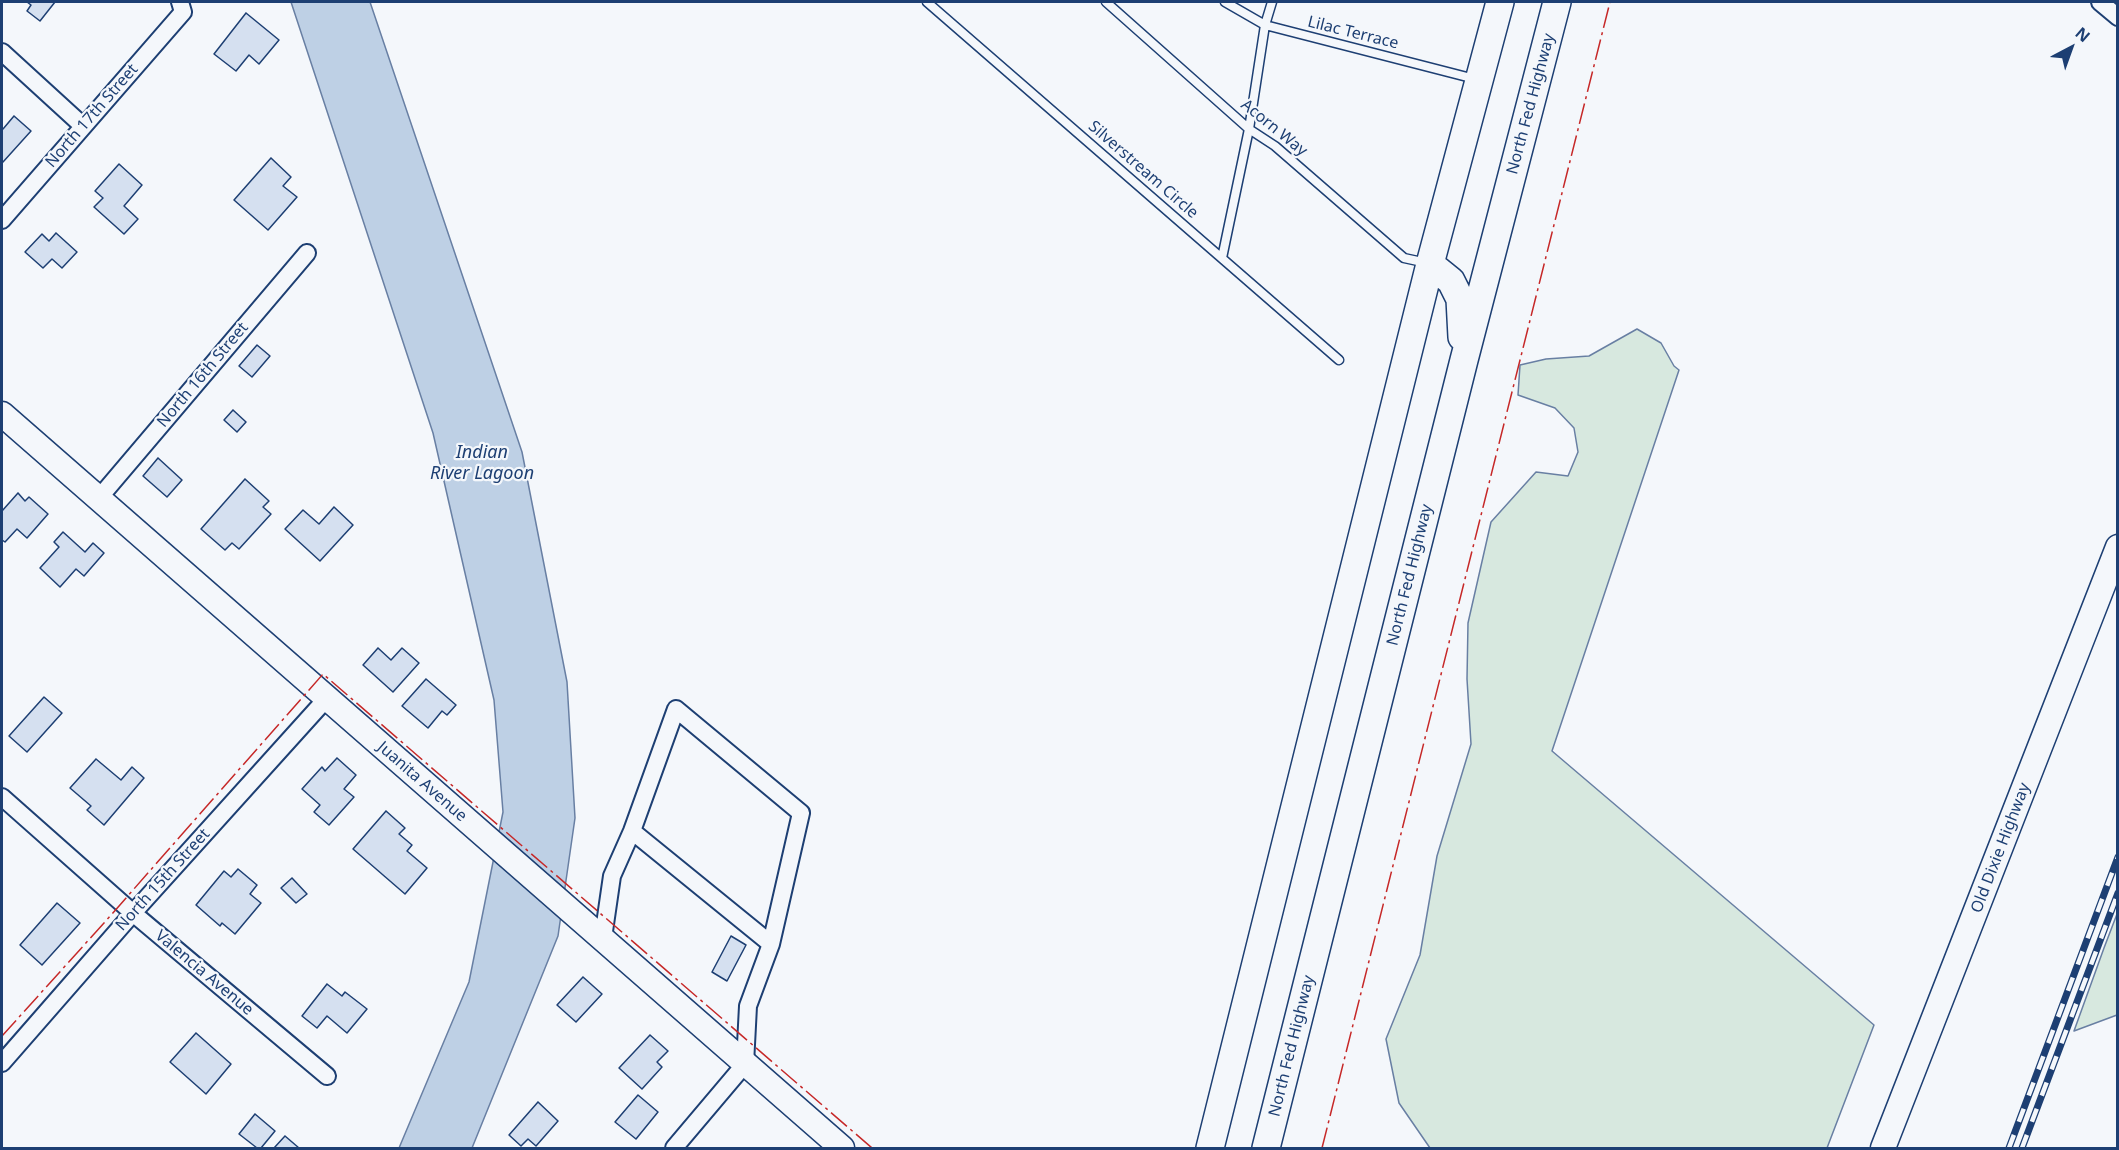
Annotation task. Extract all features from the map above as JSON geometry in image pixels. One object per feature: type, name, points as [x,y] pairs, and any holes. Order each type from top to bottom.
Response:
[{"type":"main road","points":[[1210,1149],[1430,264],[1500,2]]},
{"type":"main road","name":"North Fed Highway","points":[[1266,1149],[1464,360],[1557,2]]},
{"type":"main road","points":[[1430,264],[1451,281],[1460,299],[1464,360]]},
{"type":"street","points":[[2100,2],[2118,17]]},
{"type":"street","name":"North 17th Street","points":[[2,220],[182,7]]},
{"type":"street","points":[[2,52],[83,126]]},
{"type":"street","name":"North 16th Street","points":[[99,498],[307,253]]},
{"type":"street","name":"Juanita Avenue","points":[[2,414],[842,1149]]},
{"type":"street","name":"Old Dixie Highway","points":[[1883,1149],[2118,547]]},
{"type":"street","name":"North 15th Street","points":[[2,1063],[133,913],[327,698]]},
{"type":"street","points":[[603,938],[612,876],[632,831],[676,709],[801,813],[771,944],[748,1006],[745,1064],[674,1149]]},
{"type":"street","name":"Valencia Avenue","points":[[2,797],[133,913],[327,1076]]},
{"type":"street","points":[[632,831],[771,944]]},
{"type":"lane","name":"Silverstream Circle","points":[[927,2],[1339,360]]},
{"type":"lane","name":"Acorn Way","points":[[1106,2],[1249,129],[1275,146],[1404,258],[1430,264]]},
{"type":"lane","name":"Lilac Terrace","points":[[1225,2],[1265,26],[1479,80]]},
{"type":"lane","points":[[1222,258],[1249,129],[1265,26],[1272,2]]},
{"type":"shaded area","points":[[1637,329],[1661,343],[1674,366],[1679,370],[1552,751],[1874,1025],[1827,1148],[1430,1148],[1399,1103],[1386,1039],[1420,955],[1437,856],[1471,744],[1467,679],[1468,623],[1491,522],[1536,472],[1568,476],[1578,452],[1574,428],[1555,408],[1518,395],[1520,365],[1546,359],[1589,356]]},
{"type":"shaded area","points":[[2117,914],[2117,1015],[2074,1031],[2104,948]]},
{"type":"water","name":"Indian River Lagoon","points":[[291,2],[370,2],[522,452],[567,682],[575,818],[558,936],[472,1148],[399,1148],[469,982],[503,812],[494,700],[433,433]]},
{"type":"building","points":[[27,2],[55,2],[40,21],[27,11],[31,5]]},
{"type":"building","points":[[246,13],[279,40],[259,64],[249,55],[236,71],[214,54]]},
{"type":"building","points":[[14,116],[31,131],[3,162],[2,128]]},
{"type":"building","points":[[271,158],[291,177],[283,186],[297,197],[268,230],[234,200]]},
{"type":"building","points":[[119,164],[142,185],[124,206],[138,219],[124,234],[94,207],[103,198],[95,191]]},
{"type":"building","points":[[56,233],[77,252],[62,268],[52,259],[43,268],[25,252],[42,234],[49,241]]},
{"type":"building","points":[[257,345],[270,356],[252,377],[239,366]]},
{"type":"building","points":[[233,410],[246,422],[237,432],[224,420]]},
{"type":"building","points":[[158,458],[182,480],[167,497],[143,476]]},
{"type":"building","points":[[245,479],[269,501],[263,507],[271,514],[239,549],[232,543],[225,550],[201,529]]},
{"type":"building","points":[[18,493],[25,501],[29,497],[48,514],[27,538],[17,529],[5,542],[2,540],[2,511]]},
{"type":"building","points":[[334,507],[353,525],[320,561],[285,529],[303,510],[319,524]]},
{"type":"building","points":[[63,532],[85,552],[93,543],[104,553],[84,576],[76,569],[60,587],[40,568],[59,547],[54,542]]},
{"type":"building","points":[[378,648],[391,660],[402,648],[419,663],[393,692],[363,665]]},
{"type":"building","points":[[426,679],[456,705],[447,715],[442,711],[428,728],[402,706]]},
{"type":"building","points":[[44,697],[62,713],[27,752],[9,736]]},
{"type":"building","points":[[337,758],[356,775],[344,789],[354,797],[329,825],[314,812],[320,805],[302,789],[322,767],[325,771]]},
{"type":"building","points":[[96,759],[121,780],[132,767],[144,778],[104,825],[87,810],[91,806],[70,788]]},
{"type":"building","points":[[386,811],[405,828],[399,834],[412,845],[407,851],[427,868],[405,894],[353,849]]},
{"type":"building","points":[[238,869],[257,885],[250,894],[261,903],[235,934],[222,923],[220,926],[196,905],[224,871],[231,877]]},
{"type":"building","points":[[292,878],[307,894],[296,903],[281,888]]},
{"type":"building","points":[[57,903],[80,923],[42,965],[20,945]]},
{"type":"building","points":[[731,936],[746,945],[727,981],[712,972]]},
{"type":"building","points":[[583,977],[602,994],[576,1022],[557,1005]]},
{"type":"building","points":[[327,984],[342,996],[345,992],[367,1009],[347,1033],[327,1016],[317,1028],[302,1016]]},
{"type":"building","points":[[196,1033],[231,1064],[206,1094],[170,1062]]},
{"type":"building","points":[[650,1035],[668,1051],[657,1062],[662,1067],[642,1089],[619,1068]]},
{"type":"building","points":[[638,1095],[658,1112],[636,1139],[615,1122]]},
{"type":"building","points":[[538,1102],[558,1121],[536,1146],[528,1139],[521,1146],[509,1135]]},
{"type":"building","points":[[255,1114],[275,1131],[261,1148],[257,1148],[239,1134]]},
{"type":"building","points":[[285,1136],[299,1148],[274,1148]]},
{"type":"railway","points":[[2009,1148],[2118,857]]},
{"type":"railway","points":[[2022,1148],[2118,893]]},
{"type":"power","points":[[1322,1148],[1610,2]]},
{"type":"power","points":[[2,1036],[323,674],[872,1148]]}]
